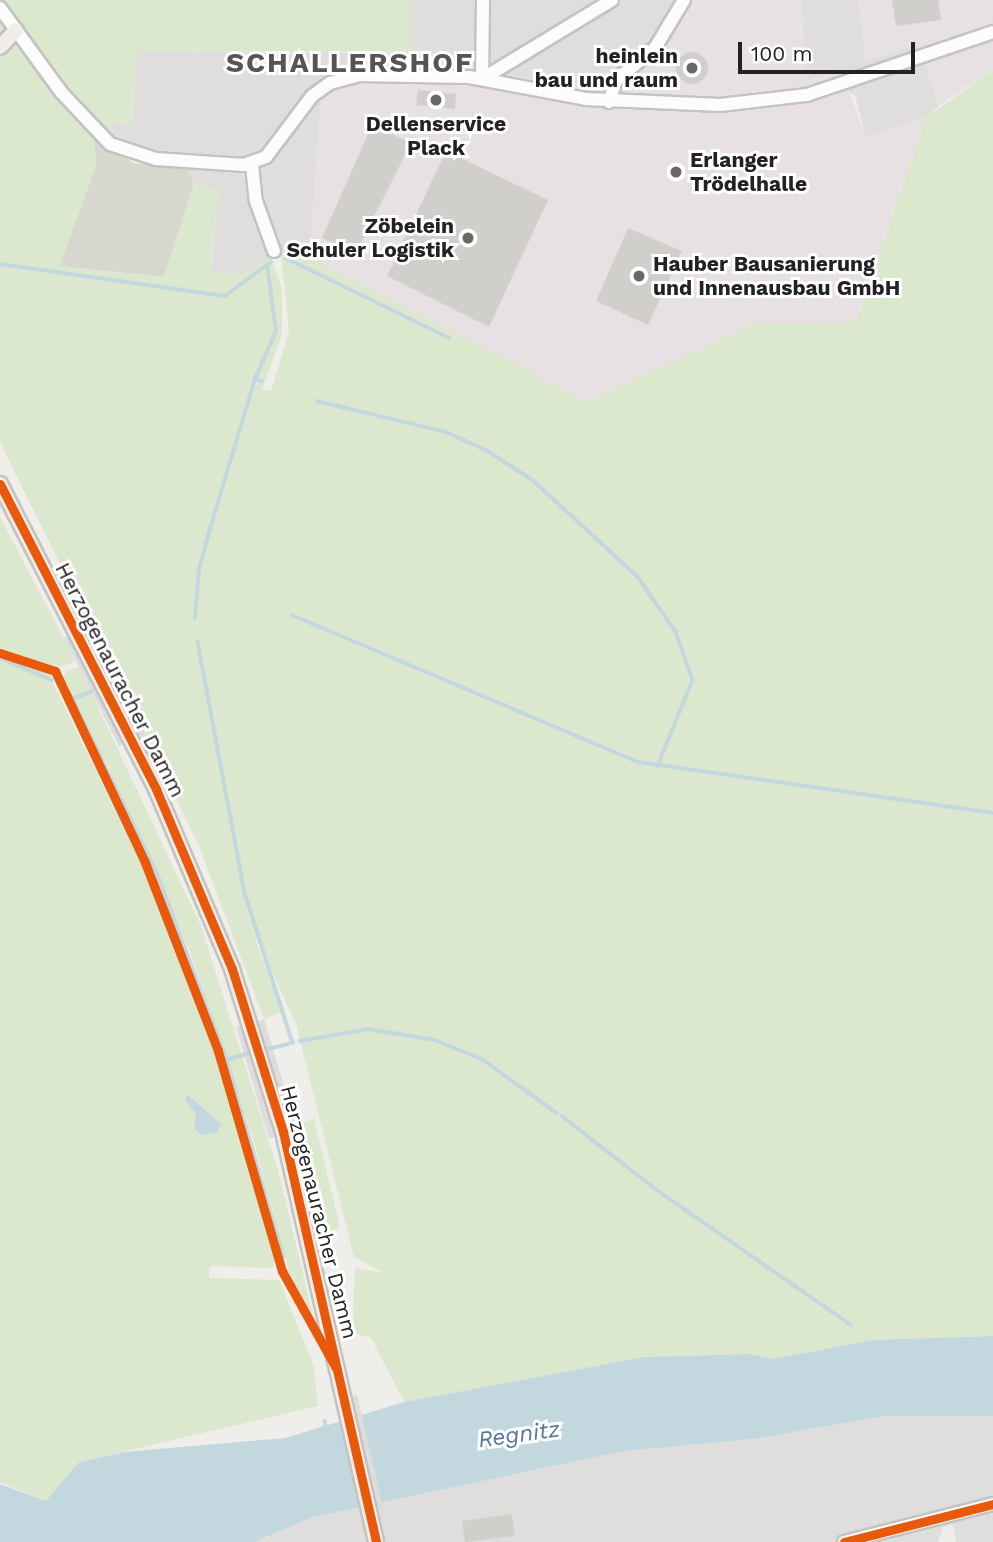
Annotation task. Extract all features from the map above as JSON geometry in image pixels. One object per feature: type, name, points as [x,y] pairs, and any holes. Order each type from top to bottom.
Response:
[{"type":"main road","points":[[0,47],[16,30]]},
{"type":"main road","name":"Herzogenauracher Damm","points":[[0,484],[133,741],[213,917],[250,1023],[283,1132],[376,1542]]},
{"type":"street","points":[[482,79],[483,0]]},
{"type":"street","points":[[482,79],[612,0]]},
{"type":"street","points":[[609,102],[616,80],[655,48],[684,0]]},
{"type":"street","points":[[0,8],[75,110],[118,148],[156,159],[252,165],[266,157],[307,100],[343,79],[380,74],[482,79],[609,102],[692,106],[790,99],[993,32]]},
{"type":"street","points":[[252,165],[257,201],[274,251]]},
{"type":"street","points":[[844,1542],[993,1504]]},
{"type":"shaded area","points":[[409,0],[690,0],[669,38],[620,89],[468,70],[343,69],[322,82],[310,258],[281,254],[241,274],[211,274],[218,190],[194,184],[186,168],[157,167],[113,154],[112,123],[132,125],[137,51],[409,54]]},
{"type":"shaded area","points":[[690,0],[801,0],[807,80],[841,68],[866,137],[926,118],[856,322],[757,323],[587,401],[310,258],[322,82],[343,69],[468,70],[619,89],[669,38]]},
{"type":"shaded area","points":[[801,0],[859,0],[866,61],[918,44],[939,106],[926,118],[866,138],[855,95],[807,80]]},
{"type":"shaded area","points":[[859,0],[993,0],[993,69],[939,106],[917,44],[866,61]]},
{"type":"shaded area","points":[[94,138],[134,163],[186,168],[194,184],[164,277],[59,266],[96,165]]},
{"type":"shaded area","points":[[885,1416],[993,1416],[993,1542],[956,1542],[953,1524],[943,1527],[938,1542],[254,1542],[313,1517],[624,1451],[754,1439]]},
{"type":"shaded area","points":[[459,1511],[462,1542],[402,1542],[401,1530],[413,1517]]},
{"type":"green space","points":[[0,0],[409,0],[409,54],[137,51],[132,125],[112,123],[113,154],[94,139],[96,165],[60,266],[164,277],[194,184],[218,190],[211,273],[241,274],[271,257],[282,289],[282,334],[262,390],[271,390],[289,332],[281,254],[310,258],[587,401],[757,323],[856,322],[926,118],[993,69],[993,1336],[872,1340],[773,1359],[750,1354],[643,1357],[404,1402],[371,1338],[352,1332],[355,1268],[384,1273],[354,1257],[296,1024],[251,927],[282,1012],[264,1019],[199,846],[0,442]]},
{"type":"green space","points":[[0,517],[76,661],[47,671],[150,882],[219,1066],[255,1186],[275,1261],[272,1268],[210,1266],[209,1278],[279,1280],[314,1366],[318,1406],[79,1462],[46,1501],[0,1482]]},
{"type":"green space","points":[[79,667],[201,926],[278,1170],[317,1332],[292,1283],[254,1142],[190,951],[105,759],[100,762],[63,683],[65,672]]},
{"type":"green space","points":[[314,1119],[340,1227],[325,1240],[296,1125]]},
{"type":"water","points":[[187,1094],[221,1124],[217,1133],[201,1135],[194,1128],[196,1113],[185,1101]]},
{"type":"water","name":"Regnitz","points":[[993,1336],[993,1416],[885,1416],[754,1439],[624,1451],[313,1517],[254,1542],[0,1542],[0,1484],[46,1501],[79,1462],[124,1452],[285,1438],[404,1402],[643,1357],[750,1354],[773,1359],[872,1340]]},
{"type":"pier","points":[[90,623],[147,735],[119,746],[64,638]]},
{"type":"pier","points":[[264,1019],[297,1130],[269,1139],[236,1027]]},
{"type":"pier","points":[[357,1395],[383,1507],[361,1512],[336,1400]]},
{"type":"building","points":[[892,0],[938,0],[941,20],[896,26]]},
{"type":"building","name":"heinlein bau und raum","points":[[692,52],[703,57],[708,68],[703,79],[692,84],[681,79],[676,68],[681,57]]},
{"type":"building","name":"Dellenservice Plack","points":[[418,90],[456,94],[455,109],[416,105]]},
{"type":"building","points":[[372,125],[411,143],[356,253],[322,238]]},
{"type":"building","name":"Zöbelein Schuler Logistik","points":[[446,151],[548,200],[489,327],[387,276]]},
{"type":"building","name":"Hauber Bausanierung und Innenausbau GmbH","points":[[628,228],[682,251],[648,325],[596,301]]},
{"type":"building","points":[[512,1514],[515,1536],[465,1542],[462,1521]]},
{"type":"waterway","points":[[286,258],[449,338]]},
{"type":"waterway","points":[[0,264],[225,296],[271,262]]},
{"type":"waterway","points":[[195,618],[199,569],[210,529],[255,379],[276,331],[267,265]]},
{"type":"waterway","points":[[255,379],[262,381]]},
{"type":"waterway","points":[[317,401],[446,432],[488,451],[534,481],[638,577],[676,632],[693,680],[658,766]]},
{"type":"waterway","points":[[292,615],[639,762],[993,813]]},
{"type":"waterway","points":[[198,642],[245,893],[293,1043]]},
{"type":"waterway","points":[[0,658],[52,680]]},
{"type":"waterway","points":[[62,681],[73,699]]},
{"type":"waterway","points":[[92,692],[73,699],[158,875],[227,1060]]},
{"type":"waterway","points":[[300,1041],[368,1029],[435,1040],[482,1059],[557,1113]]},
{"type":"waterway","points":[[260,1051],[293,1043]]},
{"type":"waterway","points":[[252,1053],[227,1060],[284,1257]]},
{"type":"waterway","points":[[562,1116],[654,1188],[851,1325]]},
{"type":"waterway","points":[[325,1421],[326,1426]]},
{"type":"cycle path","points":[[0,484],[156,789],[232,969],[283,1132],[376,1542]]},
{"type":"cycle path","points":[[0,653],[55,671],[144,860],[218,1051],[282,1271],[336,1368]]},
{"type":"cycle path","points":[[844,1542],[993,1504]]},
{"type":"place","name":"heinlein bau und raum","points":[[692,68]]},
{"type":"place","name":"Dellenservice Plack","points":[[436,100]]},
{"type":"place","name":"Erlanger Trödelhalle","points":[[676,172]]},
{"type":"place","name":"Zöbelein Schuler Logistik","points":[[468,238]]},
{"type":"place","name":"Hauber Bausanierung und Innenausbau GmbH","points":[[639,276]]},
{"type":"district","name":"SCHALLERSHOF","points":[[350,63]]}]
